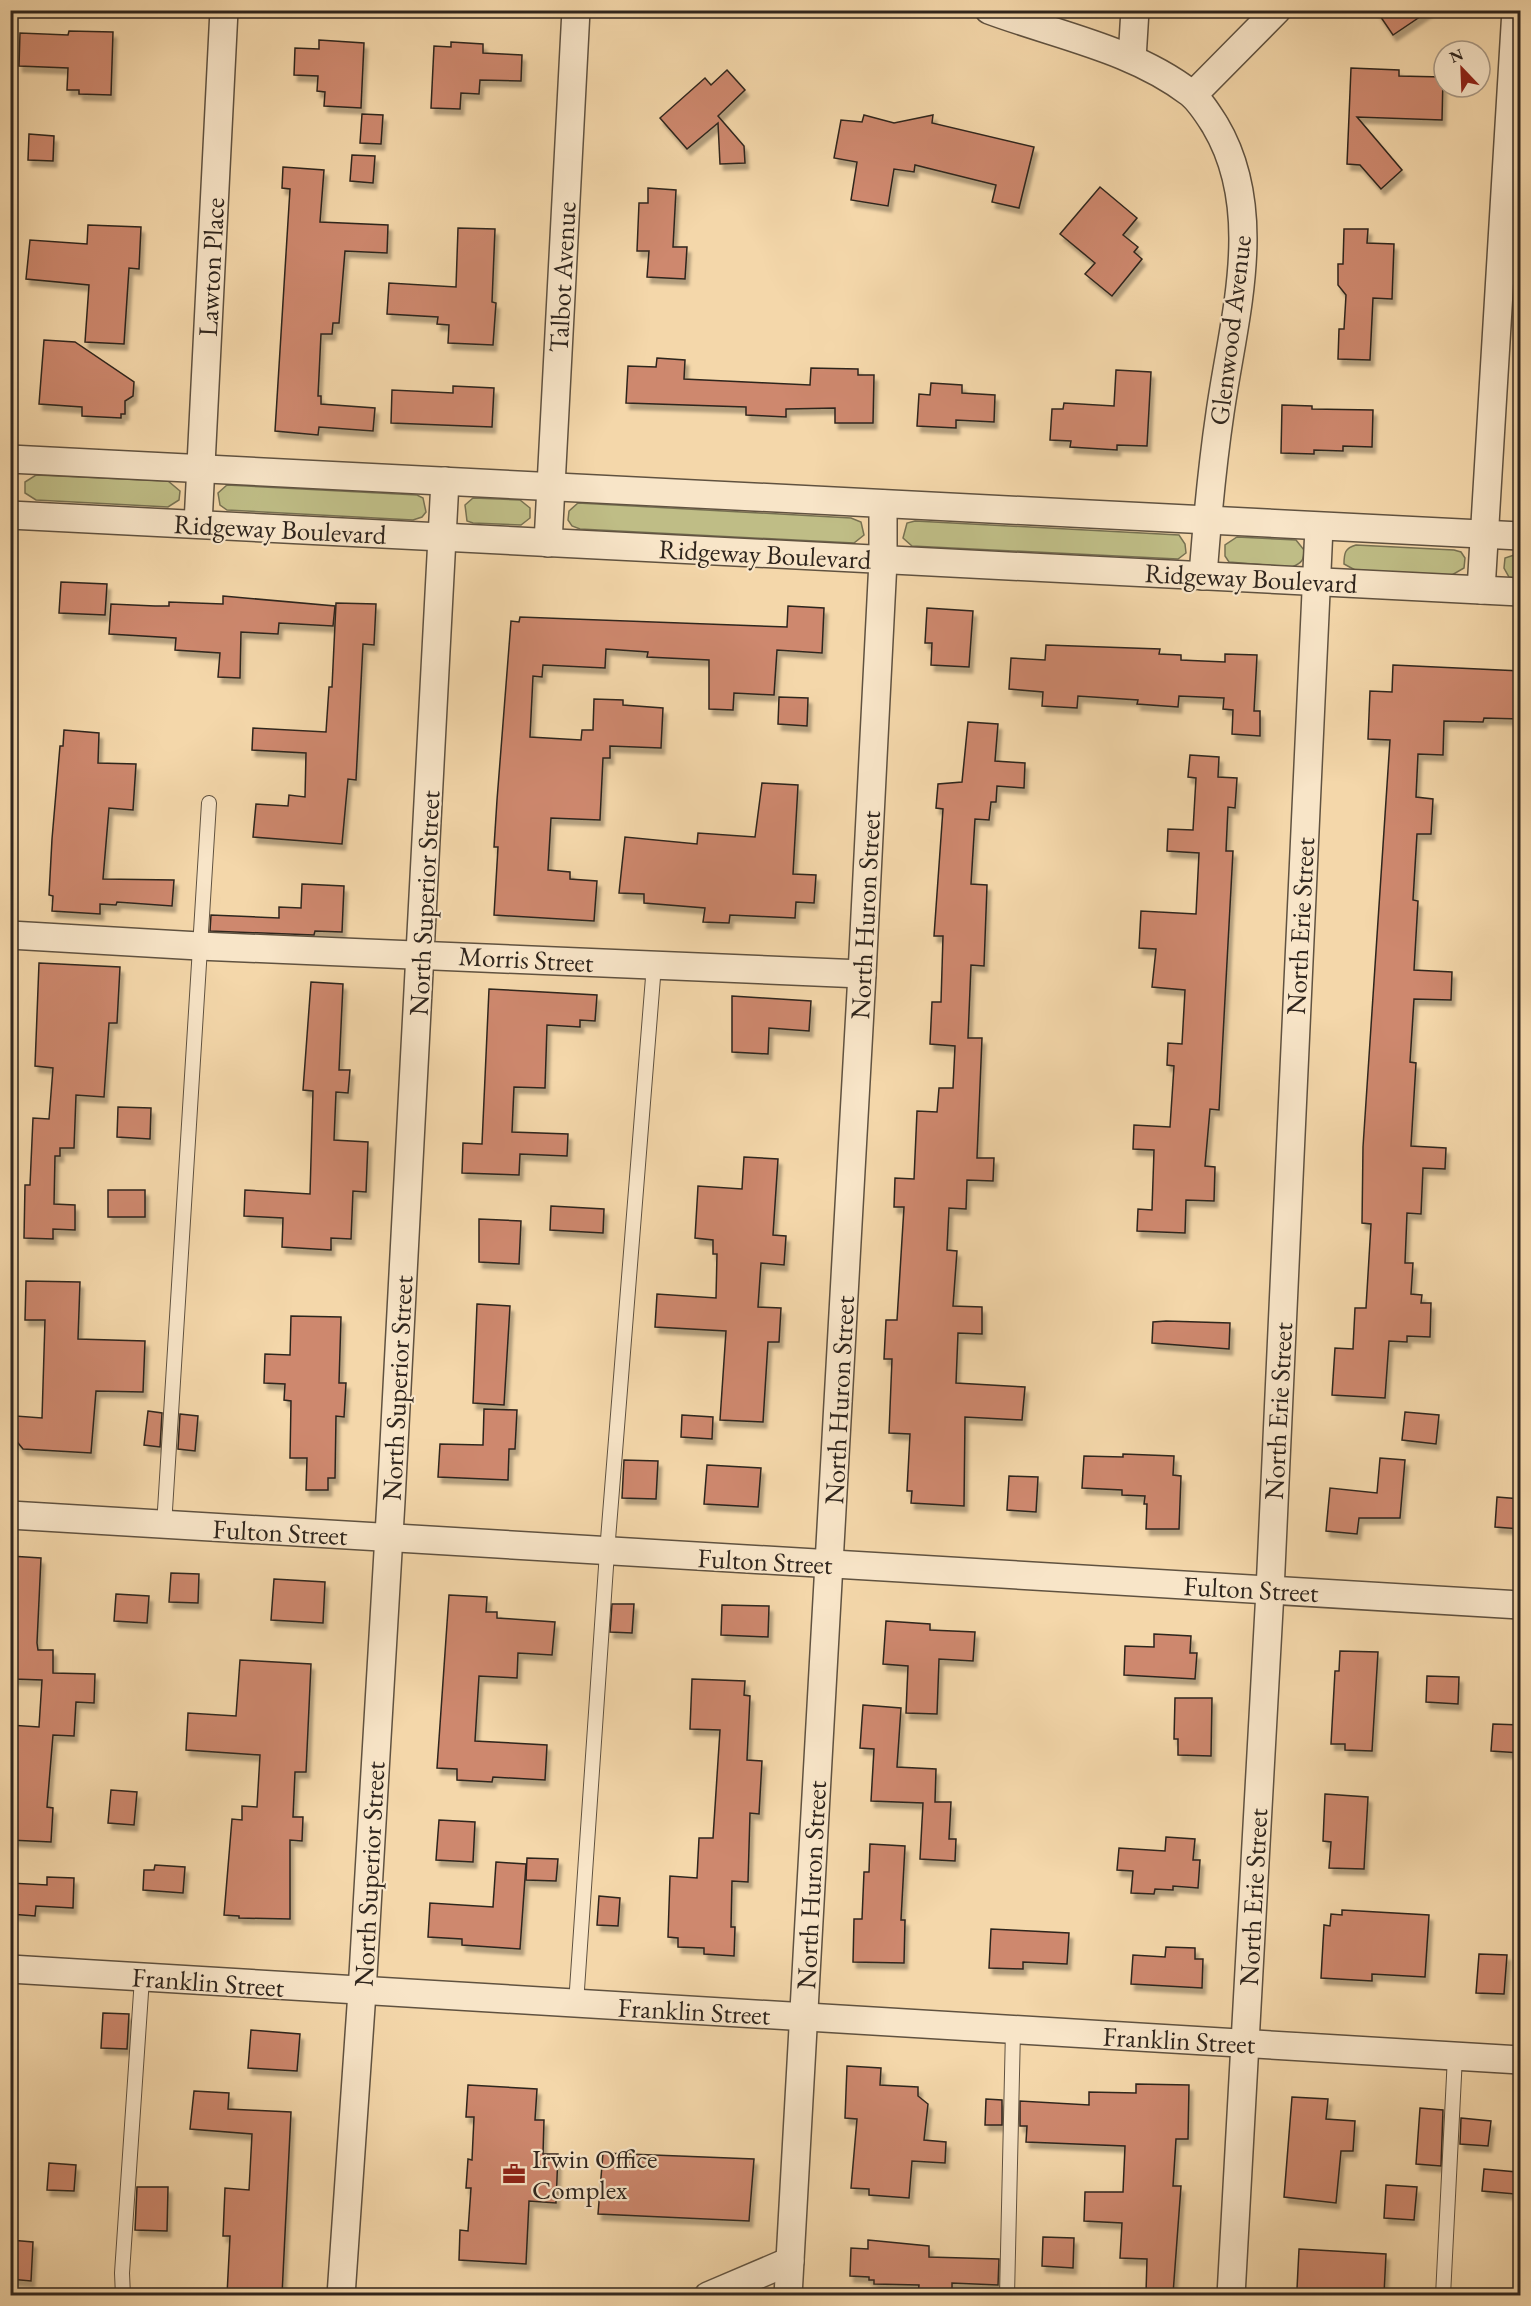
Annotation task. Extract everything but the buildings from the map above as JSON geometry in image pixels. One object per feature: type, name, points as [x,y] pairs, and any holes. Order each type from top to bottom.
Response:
[{"type":"street","name":"Lawton Place","points":[[198,524],[224,10]]},
{"type":"street","name":"Talbot Avenue","points":[[548,543],[576,10]]},
{"type":"street","name":"Glenwood Avenue","points":[[989,10],[1132,59],[1172,80],[1193,95],[1224,140],[1234,166],[1244,240],[1241,279],[1207,521],[1203,576]]},
{"type":"street","points":[[1132,59],[1135,10]]},
{"type":"street","points":[[1193,95],[1277,10]]},
{"type":"street","points":[[1481,590],[1516,10]]},
{"type":"street","name":"Ridgeway Boulevard","points":[[10,459],[1521,536]]},
{"type":"street","name":"North Superior Street","points":[[341,2295],[363,1992],[389,1539],[422,954],[445,481]]},
{"type":"street","name":"North Huron Street","points":[[788,2295],[862,975],[883,561],[883,504]]},
{"type":"street","name":"Ridgeway Boulevard","points":[[10,515],[1521,592]]},
{"type":"street","name":"North Erie Street","points":[[1230,2295],[1270,1591],[1319,527]]},
{"type":"street","name":"Morris Street","points":[[10,935],[199,946],[862,975]]},
{"type":"street","name":"Fulton Street","points":[[10,1515],[164,1526],[1521,1605]]},
{"type":"street","name":"Franklin Street","points":[[10,1969],[1521,2060]]},
{"type":"street","points":[[708,2295],[790,2261]]},
{"type":"lane","points":[[164,1526],[209,803]]},
{"type":"lane","points":[[576,2004],[607,1552],[654,965]]},
{"type":"lane","points":[[123,2295],[122,2273],[142,1978]]},
{"type":"lane","points":[[1007,2295],[1013,2030]]},
{"type":"lane","points":[[1443,2295],[1455,2056]]},
{"type":"shaded area","points":[[36,475],[168,481],[180,491],[179,500],[168,507],[36,500],[25,493],[25,482]]},
{"type":"shaded area","points":[[227,485],[417,495],[423,498],[426,512],[422,517],[413,520],[227,510],[220,505],[218,493]]},
{"type":"shaded area","points":[[473,498],[520,500],[530,508],[530,518],[521,525],[467,521],[465,505]]},
{"type":"shaded area","points":[[578,503],[851,518],[861,522],[864,535],[854,543],[580,529],[572,526],[568,520],[569,511]]},
{"type":"shaded area","points":[[915,521],[1179,535],[1185,544],[1186,553],[1178,559],[912,546],[903,538],[907,523]]},
{"type":"shaded area","points":[[1237,537],[1296,540],[1304,550],[1303,559],[1292,567],[1229,562],[1225,556],[1225,545]]},
{"type":"shaded area","points":[[1356,545],[1454,550],[1461,552],[1465,558],[1464,568],[1452,575],[1355,570],[1344,564],[1344,560],[1347,549]]},
{"type":"shaded area","points":[[1520,553],[1520,579],[1509,577],[1504,568],[1505,558]]},
{"type":"place","name":"Irwin Office Complex","points":[[514,2174]]}]
